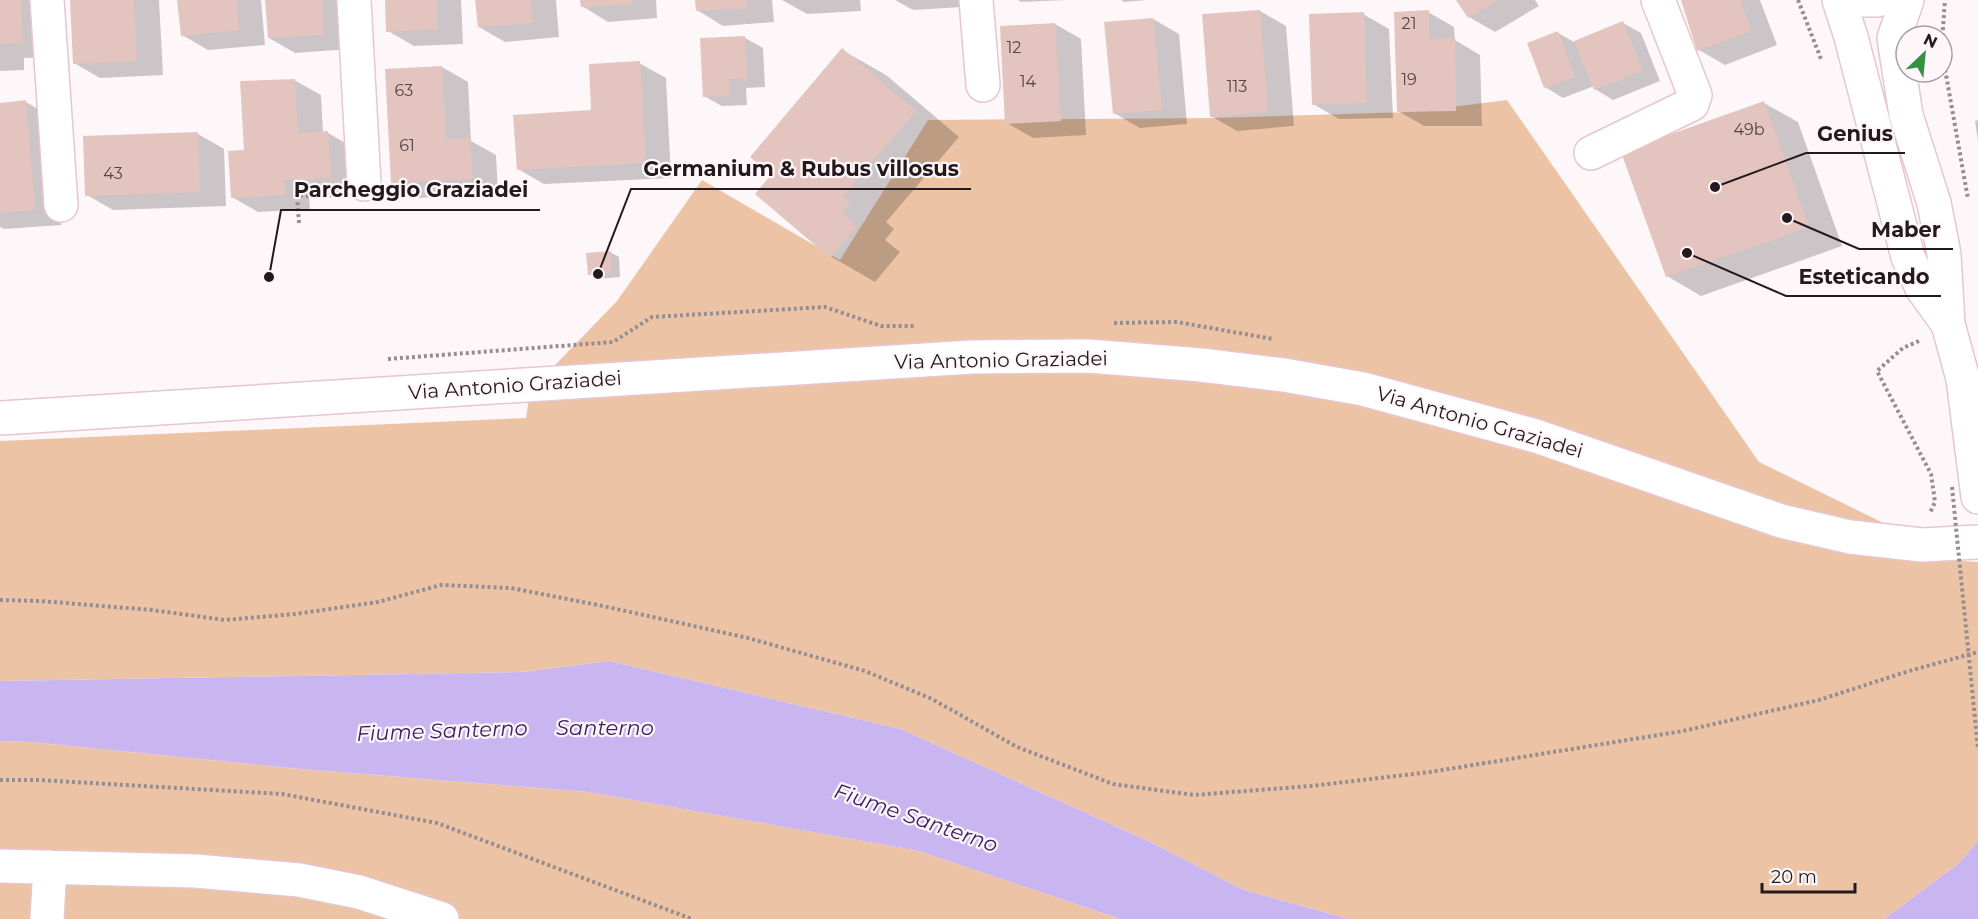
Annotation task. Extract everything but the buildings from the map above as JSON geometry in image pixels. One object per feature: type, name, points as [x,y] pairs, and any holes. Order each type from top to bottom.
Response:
[{"type":"street","points":[[46,0],[61,205]]},
{"type":"street","points":[[354,0],[364,184]]},
{"type":"street","points":[[976,0],[983,85]]},
{"type":"street","points":[[1591,153],[1692,104],[1695,95],[1658,0]]},
{"type":"street","points":[[1839,0],[1851,37],[1908,257],[1938,331],[1963,379],[1965,492]]},
{"type":"street","points":[[1852,0],[1877,0]]},
{"type":"street","points":[[1907,0],[1893,38],[1906,115],[1934,202],[1944,254],[1938,331]]},
{"type":"street","points":[[1875,135],[1890,157],[1903,196],[1910,202],[1920,205],[1934,202]]},
{"type":"street","name":"Via Antonio Graziadei","points":[[0,418],[972,357],[1088,356],[1201,365],[1284,375],[1363,389],[1536,436],[1781,521],[1850,537],[1922,545],[1978,542]]},
{"type":"street","points":[[0,866],[195,871],[299,880],[359,892],[442,919]]},
{"type":"street","points":[[47,919],[50,867]]},
{"type":"path","points":[[1798,0],[1823,64]]},
{"type":"path","points":[[1944,24],[1946,0]]},
{"type":"path","points":[[299,223],[297,196],[366,194],[364,184]]},
{"type":"path","points":[[1928,517],[1935,502],[1931,474],[1877,371],[1903,348],[1938,331]]},
{"type":"path","points":[[1965,492],[1978,749]]},
{"type":"path","points":[[0,600],[152,610],[225,620],[295,614],[378,602],[441,585],[512,588],[748,638],[865,670],[932,699],[1017,747],[1113,784],[1194,795],[1311,786],[1430,772],[1683,731],[1819,700],[1978,652]]},
{"type":"path","points":[[0,780],[39,780],[282,794],[437,823],[692,919]]},
{"type":"shaded area","points":[[1507,100],[1759,462],[1961,561],[1978,562],[1978,841],[1958,864],[1884,919],[1349,919],[1244,890],[1148,841],[901,729],[609,661],[523,672],[0,681],[0,441],[526,418],[530,391],[617,301],[702,180],[840,260],[928,120],[1213,118],[1411,112]]},
{"type":"shaded area","points":[[0,741],[31,742],[301,769],[588,792],[919,851],[1120,919],[0,919]]},
{"type":"water","name":"Santerno","points":[[609,661],[901,729],[1148,841],[1244,890],[1349,919],[1120,919],[919,851],[588,792],[301,769],[31,742],[0,741],[0,681],[523,672]]},
{"type":"water","points":[[1978,841],[1978,919],[1884,919],[1958,864]]},
{"type":"place","name":"Genius","points":[[1715,187]]},
{"type":"place","name":"Maber","points":[[1787,218]]},
{"type":"place","name":"Esteticando","points":[[1687,253]]},
{"type":"place","name":"Germanium & Rubus villosus","points":[[598,274]]},
{"type":"place","name":"Parcheggio Graziadei","points":[[269,277]]},
{"type":"water label","name":"Fiume Santerno","points":[[442,731]]},
{"type":"water label","name":"Fiume Santerno","points":[[916,818]]}]
